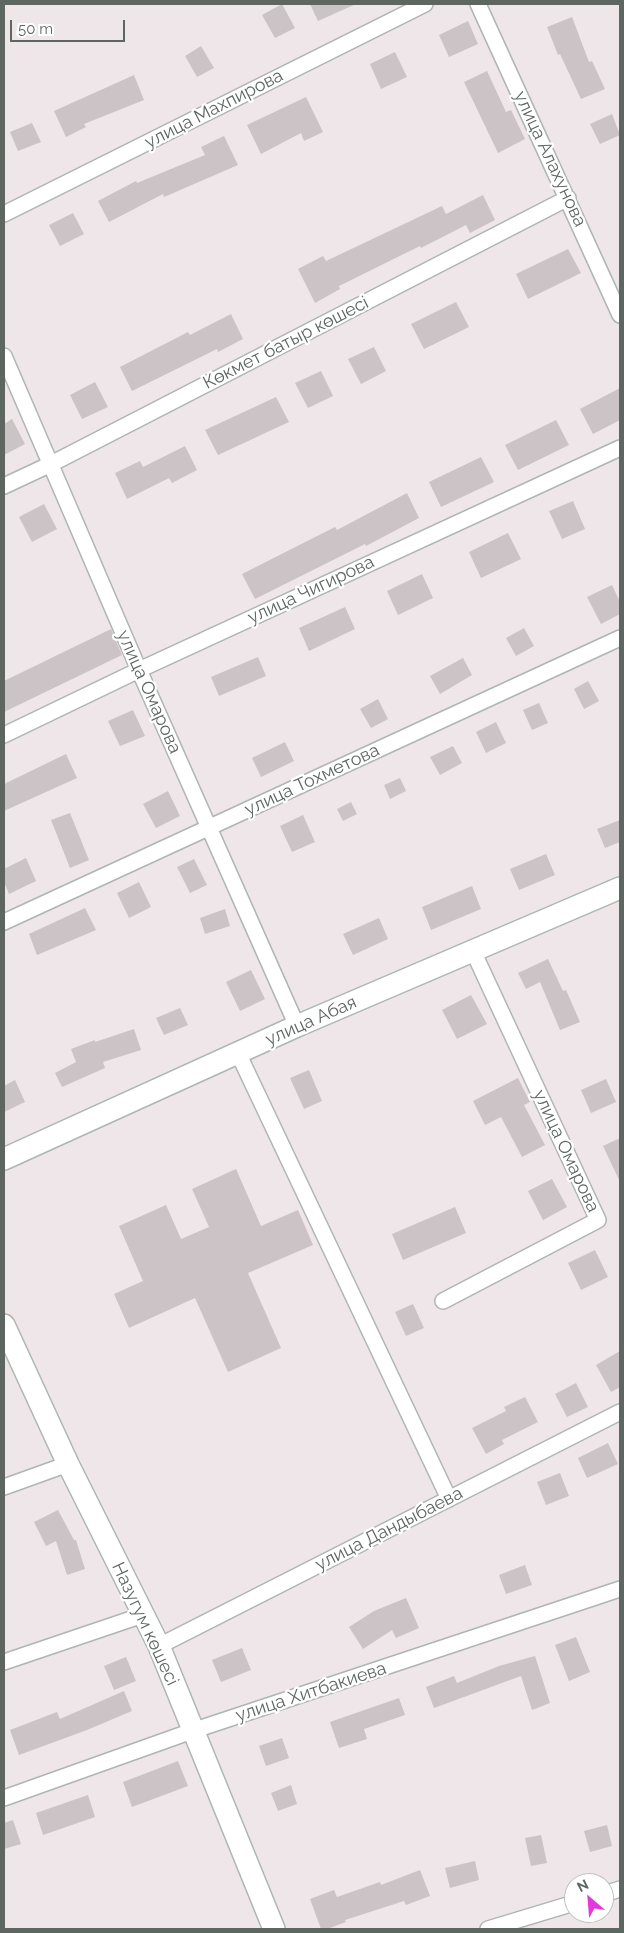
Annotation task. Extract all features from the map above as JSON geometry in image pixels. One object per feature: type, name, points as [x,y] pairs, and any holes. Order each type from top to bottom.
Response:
[{"type":"street","name":"улица Махпирова","points":[[4,214],[425,4]]},
{"type":"street","name":"улица Алахунова","points":[[478,4],[620,315]]},
{"type":"street","name":"Көкмет батыр көшесі","points":[[4,486],[51,464],[568,198]]},
{"type":"street","name":"улица Омарова","points":[[4,356],[139,670],[297,1026]]},
{"type":"street","name":"улица Чигирова","points":[[4,735],[139,670],[620,448]]},
{"type":"street","name":"улица Тохметова","points":[[4,922],[620,638]]},
{"type":"street","name":"улица Абая","points":[[4,1159],[297,1026],[620,888]]},
{"type":"street","name":"улица Омарова","points":[[443,1301],[598,1220],[474,951]]},
{"type":"street","points":[[238,1053],[449,1499]]},
{"type":"street","name":"Назугум көшесі","points":[[4,1325],[68,1464],[159,1646],[274,1929]]},
{"type":"street","name":"улица Дандыбаева","points":[[159,1646],[620,1412]]},
{"type":"street","points":[[4,1487],[68,1464]]},
{"type":"street","name":"улица Хитбакиева","points":[[4,1798],[192,1731],[620,1589]]},
{"type":"street","points":[[4,1662],[143,1615]]},
{"type":"street","points":[[488,1929],[564,1906]]},
{"type":"building","points":[[282,4],[295,28],[275,38],[262,15]]},
{"type":"building","points":[[310,4],[356,4],[318,21]]},
{"type":"building","points":[[572,17],[589,62],[592,61],[605,89],[581,99],[560,54],[558,55],[547,27]]},
{"type":"building","points":[[468,21],[478,44],[449,57],[439,35]]},
{"type":"building","points":[[201,46],[214,68],[197,77],[185,56]]},
{"type":"building","points":[[395,52],[407,77],[381,89],[370,64]]},
{"type":"building","points":[[487,71],[506,112],[511,110],[525,139],[498,153],[464,82]]},
{"type":"building","points":[[134,75],[144,100],[84,124],[86,127],[66,137],[54,111]]},
{"type":"building","points":[[306,97],[323,132],[304,141],[301,133],[261,154],[247,125]]},
{"type":"building","points":[[612,114],[620,135],[600,144],[590,124]]},
{"type":"building","points":[[32,123],[41,142],[18,151],[10,132]]},
{"type":"building","points":[[224,136],[238,165],[164,197],[163,194],[109,222],[98,201],[136,181],[137,183],[205,155],[201,147]]},
{"type":"building","points":[[483,195],[495,220],[470,233],[466,225],[421,248],[420,246],[339,286],[340,289],[315,303],[298,269],[323,256],[326,261],[442,206],[446,214]]},
{"type":"building","points":[[73,213],[84,234],[60,246],[49,225]]},
{"type":"building","points":[[568,249],[581,273],[528,299],[516,274]]},
{"type":"building","points":[[456,302],[469,327],[424,349],[411,324]]},
{"type":"building","points":[[231,314],[243,339],[218,352],[217,349],[132,391],[120,367],[188,332],[190,335]]},
{"type":"building","points":[[374,347],[386,371],[361,384],[348,359]]},
{"type":"building","points":[[321,371],[333,396],[308,408],[295,383]]},
{"type":"building","points":[[95,382],[108,407],[82,419],[70,395]]},
{"type":"building","points":[[620,388],[620,420],[593,434],[580,409]]},
{"type":"building","points":[[276,397],[289,422],[218,455],[205,430]]},
{"type":"building","points":[[12,419],[25,444],[4,455],[4,424]]},
{"type":"building","points":[[556,420],[569,445],[518,470],[505,445]]},
{"type":"building","points":[[185,446],[197,470],[172,483],[169,478],[127,499],[115,473],[140,461],[143,467]]},
{"type":"building","points":[[481,457],[494,482],[441,507],[429,482]]},
{"type":"building","points":[[407,493],[419,518],[366,546],[365,544],[255,599],[242,574],[335,527],[337,530]]},
{"type":"building","points":[[573,501],[585,529],[562,539],[549,511]]},
{"type":"building","points":[[44,504],[57,529],[32,542],[19,517]]},
{"type":"building","points":[[508,533],[521,559],[481,578],[469,552]]},
{"type":"building","points":[[422,574],[433,598],[398,615],[387,591]]},
{"type":"building","points":[[612,585],[620,602],[620,614],[601,624],[587,597]]},
{"type":"building","points":[[345,607],[355,629],[309,651],[299,628]]},
{"type":"building","points":[[524,628],[534,646],[516,656],[506,638]]},
{"type":"building","points":[[111,629],[122,655],[4,712],[4,681]]},
{"type":"building","points":[[258,657],[266,676],[219,696],[211,677]]},
{"type":"building","points":[[463,658],[472,675],[440,694],[430,676]]},
{"type":"building","points":[[588,681],[599,701],[584,709],[574,689]]},
{"type":"building","points":[[378,699],[388,719],[371,728],[360,709]]},
{"type":"building","points":[[539,703],[548,723],[532,730],[523,710]]},
{"type":"building","points":[[133,710],[145,736],[120,746],[108,721]]},
{"type":"building","points":[[496,722],[506,743],[486,753],[476,732]]},
{"type":"building","points":[[285,742],[294,761],[261,777],[252,758]]},
{"type":"building","points":[[453,746],[462,763],[440,775],[430,757]]},
{"type":"building","points":[[66,754],[77,778],[4,811],[4,784]]},
{"type":"building","points":[[400,778],[406,791],[390,799],[384,785]]},
{"type":"building","points":[[168,791],[180,816],[156,828],[143,804]]},
{"type":"building","points":[[351,802],[357,814],[343,821],[337,809]]},
{"type":"building","points":[[70,813],[89,860],[70,868],[51,820]]},
{"type":"building","points":[[303,815],[315,842],[292,852],[280,826]]},
{"type":"building","points":[[620,820],[620,842],[605,848],[597,829]]},
{"type":"building","points":[[546,854],[555,875],[519,890],[510,869]]},
{"type":"building","points":[[26,858],[36,881],[9,894],[4,882],[4,869]]},
{"type":"building","points":[[194,859],[207,885],[190,893],[177,867]]},
{"type":"building","points":[[139,882],[151,907],[129,918],[117,893]]},
{"type":"building","points":[[472,886],[481,909],[431,930],[422,907]]},
{"type":"building","points":[[85,908],[96,930],[37,955],[29,934]]},
{"type":"building","points":[[225,909],[230,926],[205,934],[200,918]]},
{"type":"building","points":[[379,918],[388,939],[353,955],[343,934]]},
{"type":"building","points":[[548,959],[563,991],[566,990],[580,1022],[560,1030],[540,982],[526,989],[518,973]]},
{"type":"building","points":[[251,970],[265,999],[240,1011],[226,982]]},
{"type":"building","points":[[471,995],[487,1024],[457,1039],[442,1010]]},
{"type":"building","points":[[180,1008],[188,1025],[164,1035],[156,1018]]},
{"type":"building","points":[[134,1029],[141,1050],[103,1062],[105,1068],[62,1087],[55,1073],[76,1062],[71,1049]]},
{"type":"building","points":[[309,1070],[322,1101],[304,1109],[290,1078]]},
{"type":"building","points":[[518,1078],[530,1102],[524,1105],[545,1145],[522,1157],[501,1117],[485,1125],[473,1101]]},
{"type":"building","points":[[606,1079],[616,1102],[591,1113],[581,1090]]},
{"type":"building","points":[[15,1080],[25,1102],[4,1112],[4,1086]]},
{"type":"building","points":[[620,1138],[620,1182],[603,1146]]},
{"type":"building","points":[[236,1169],[261,1226],[298,1210],[313,1245],[248,1273],[281,1348],[228,1372],[195,1298],[129,1328],[114,1294],[143,1281],[119,1226],[166,1205],[181,1239],[209,1227],[192,1189]]},
{"type":"building","points":[[552,1179],[567,1207],[543,1220],[528,1191]]},
{"type":"building","points":[[455,1207],[466,1233],[403,1260],[392,1234]]},
{"type":"building","points":[[595,1250],[608,1277],[581,1290],[568,1263]]},
{"type":"building","points":[[413,1304],[424,1328],[406,1336],[395,1312]]},
{"type":"building","points":[[620,1351],[620,1387],[611,1392],[596,1365]]},
{"type":"building","points":[[576,1383],[588,1407],[567,1417],[555,1394]]},
{"type":"building","points":[[525,1397],[538,1422],[502,1440],[504,1444],[486,1454],[472,1428],[506,1411],[504,1407]]},
{"type":"building","points":[[608,1443],[618,1464],[587,1478],[578,1458]]},
{"type":"building","points":[[560,1473],[569,1496],[546,1505],[537,1482]]},
{"type":"building","points":[[58,1510],[74,1540],[76,1540],[85,1569],[67,1575],[56,1541],[46,1546],[34,1522]]},
{"type":"building","points":[[525,1565],[532,1585],[506,1594],[499,1575]]},
{"type":"building","points":[[406,1598],[419,1628],[396,1638],[392,1630],[363,1649],[349,1627],[374,1611]]},
{"type":"building","points":[[576,1637],[590,1672],[569,1681],[555,1645]]},
{"type":"building","points":[[242,1648],[251,1670],[221,1682],[212,1660]]},
{"type":"building","points":[[535,1656],[550,1703],[532,1710],[521,1676],[434,1708],[426,1687],[454,1676],[457,1683],[499,1666]]},
{"type":"building","points":[[126,1657],[136,1681],[114,1690],[104,1666]]},
{"type":"building","points":[[124,1691],[132,1711],[19,1755],[10,1730],[57,1712],[60,1719]]},
{"type":"building","points":[[399,1698],[405,1715],[364,1729],[367,1739],[339,1748],[330,1722]]},
{"type":"building","points":[[282,1738],[289,1758],[266,1766],[259,1746]]},
{"type":"building","points":[[178,1761],[188,1786],[132,1807],[123,1782]]},
{"type":"building","points":[[291,1785],[297,1804],[278,1811],[271,1793]]},
{"type":"building","points":[[88,1795],[95,1817],[43,1835],[36,1813]]},
{"type":"building","points":[[13,1820],[21,1844],[4,1849],[4,1823]]},
{"type":"building","points":[[607,1825],[612,1846],[590,1852],[584,1831]]},
{"type":"building","points":[[541,1835],[547,1863],[531,1866],[525,1838]]},
{"type":"building","points":[[475,1861],[479,1880],[450,1888],[445,1868]]},
{"type":"building","points":[[420,1870],[430,1896],[406,1905],[404,1901],[345,1920],[346,1922],[327,1929],[321,1929],[310,1899],[334,1890],[337,1897],[380,1882],[381,1885]]}]
